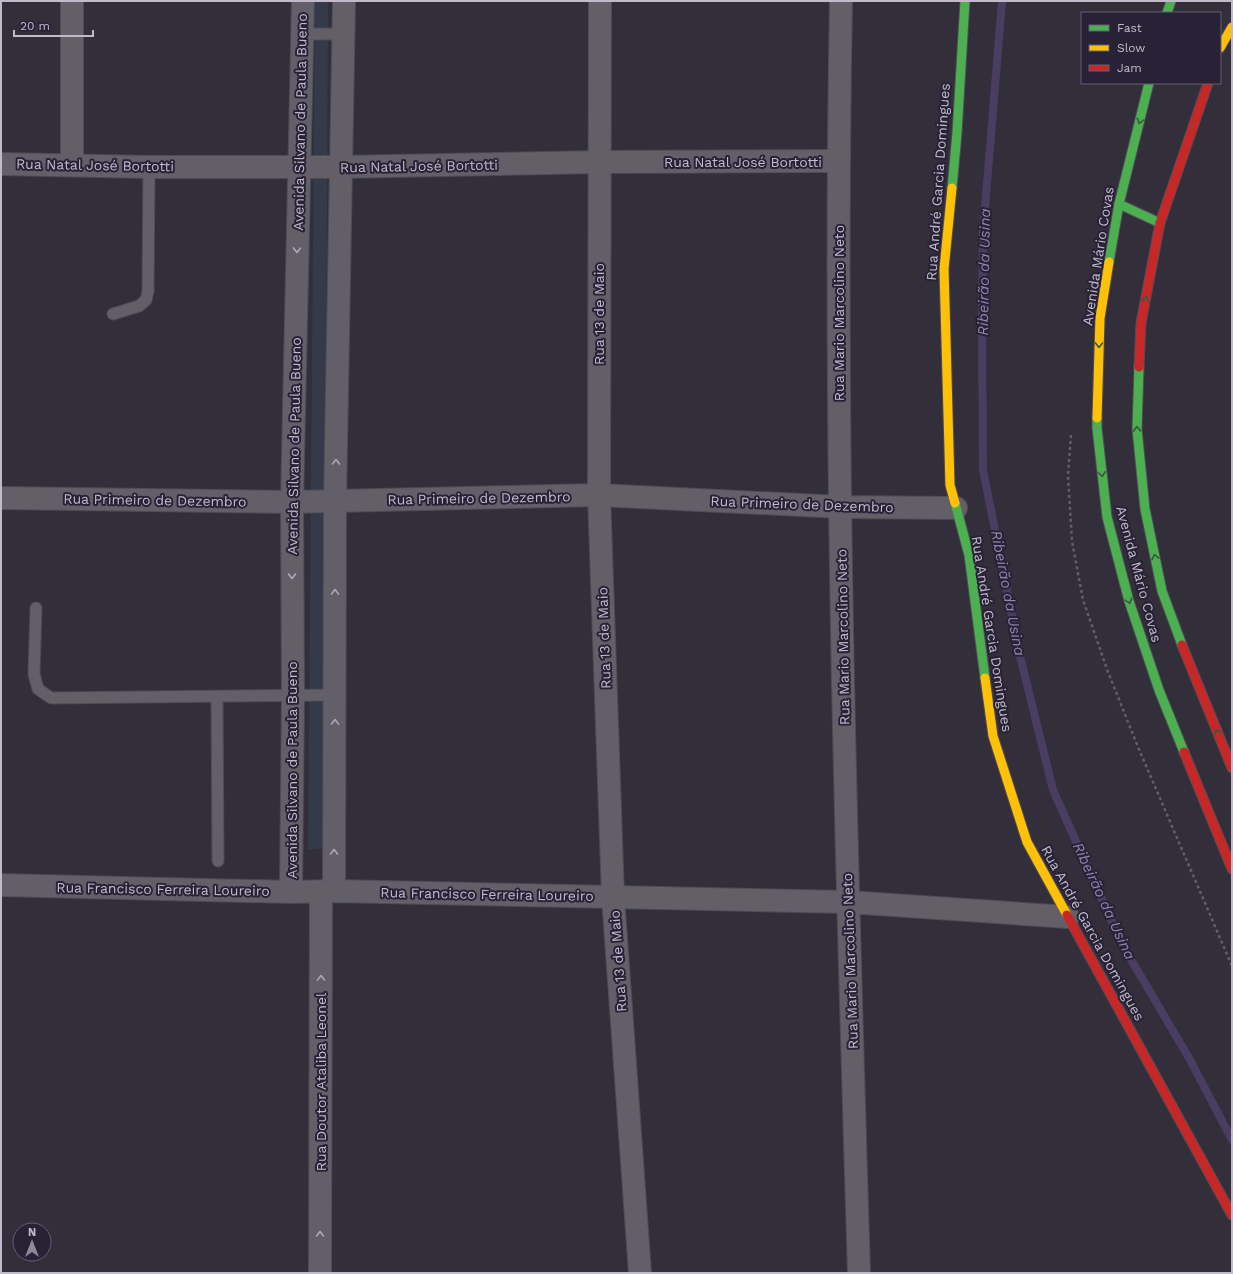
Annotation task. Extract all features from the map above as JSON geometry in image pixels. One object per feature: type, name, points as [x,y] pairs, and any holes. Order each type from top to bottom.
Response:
[{"type":"street","points":[[72,1],[72,165]]},
{"type":"street","name":"Avenida Silvano de Paula Bueno","points":[[291,892],[293,695],[292,502],[303,1]]},
{"type":"street","points":[[328,891],[335,695],[335,501],[344,1]]},
{"type":"street","name":"Rua 13 de Maio","points":[[600,1],[599,495],[613,897],[640,1273]]},
{"type":"street","name":"Rua Mario Marcolino Neto","points":[[841,1],[838,161],[841,507],[848,902],[859,1273]]},
{"type":"street","name":"Rua André Garcia Domingues","points":[[965,1],[957,133],[944,269],[950,485],[969,555],[993,736],[1027,842],[1232,1215]]},
{"type":"street","points":[[1167,12],[1171,1]]},
{"type":"street","points":[[1221,46],[1232,27]]},
{"type":"street","name":"Avenida Mário Covas","points":[[1149,84],[1119,204],[1100,318],[1097,428],[1107,517],[1129,601],[1159,690],[1232,869]]},
{"type":"street","name":"Avenida Mário Covas","points":[[1208,84],[1160,223],[1141,323],[1137,429],[1144,509],[1162,591],[1192,672],[1232,768]]},
{"type":"street","name":"Rua Natal José Bortotti","points":[[1,164],[149,167],[340,168],[599,162],[838,161]]},
{"type":"street","points":[[1119,204],[1160,223]]},
{"type":"street","name":"Rua Primeiro de Dezembro","points":[[1,498],[292,502],[599,495],[841,507],[956,508]]},
{"type":"street","name":"Rua Francisco Ferreira Loureiro","points":[[1,885],[848,902],[1068,917]]},
{"type":"street","name":"Rua Doutor Ataliba Leonel","points":[[320,1273],[328,891]]},
{"type":"lane","points":[[303,34],[344,34]]},
{"type":"lane","points":[[113,314],[138,306],[146,300],[148,291],[149,167]]},
{"type":"lane","points":[[36,608],[34,674],[38,690],[51,698],[335,695]]},
{"type":"lane","points":[[217,697],[218,861]]},
{"type":"shaded area","points":[[315,1],[328,1],[324,849],[308,849]]},
{"type":"waterway","name":"Ribeirão da Usina","points":[[1002,1],[983,232],[983,470],[1020,656],[1053,790],[1123,946],[1189,1058],[1232,1140]]},
{"type":"traffic: fast","points":[[952,188],[965,1]]},
{"type":"traffic: fast","points":[[1167,12],[1171,1]]},
{"type":"traffic: fast","points":[[1109,262],[1119,204],[1149,84]]},
{"type":"traffic: fast","points":[[1119,204],[1160,223]]},
{"type":"traffic: fast","points":[[1139,367],[1137,429],[1145,509],[1162,591],[1182,645]]},
{"type":"traffic: fast","points":[[1097,418],[1107,517],[1129,601],[1159,690],[1184,752]]},
{"type":"traffic: fast","points":[[955,503],[969,555],[985,678]]},
{"type":"traffic: slow","points":[[1221,46],[1232,27]]},
{"type":"traffic: slow","points":[[952,188],[944,269],[950,485],[955,503]]},
{"type":"traffic: slow","points":[[1097,418],[1100,318],[1109,262]]},
{"type":"traffic: slow","points":[[985,678],[993,736],[1027,842],[1067,915]]},
{"type":"traffic: jam","points":[[1139,367],[1141,323],[1160,223],[1208,84]]},
{"type":"traffic: jam","points":[[1182,645],[1232,768]]},
{"type":"traffic: jam","points":[[1184,752],[1232,869]]},
{"type":"traffic: jam","points":[[1067,915],[1232,1215]]}]
